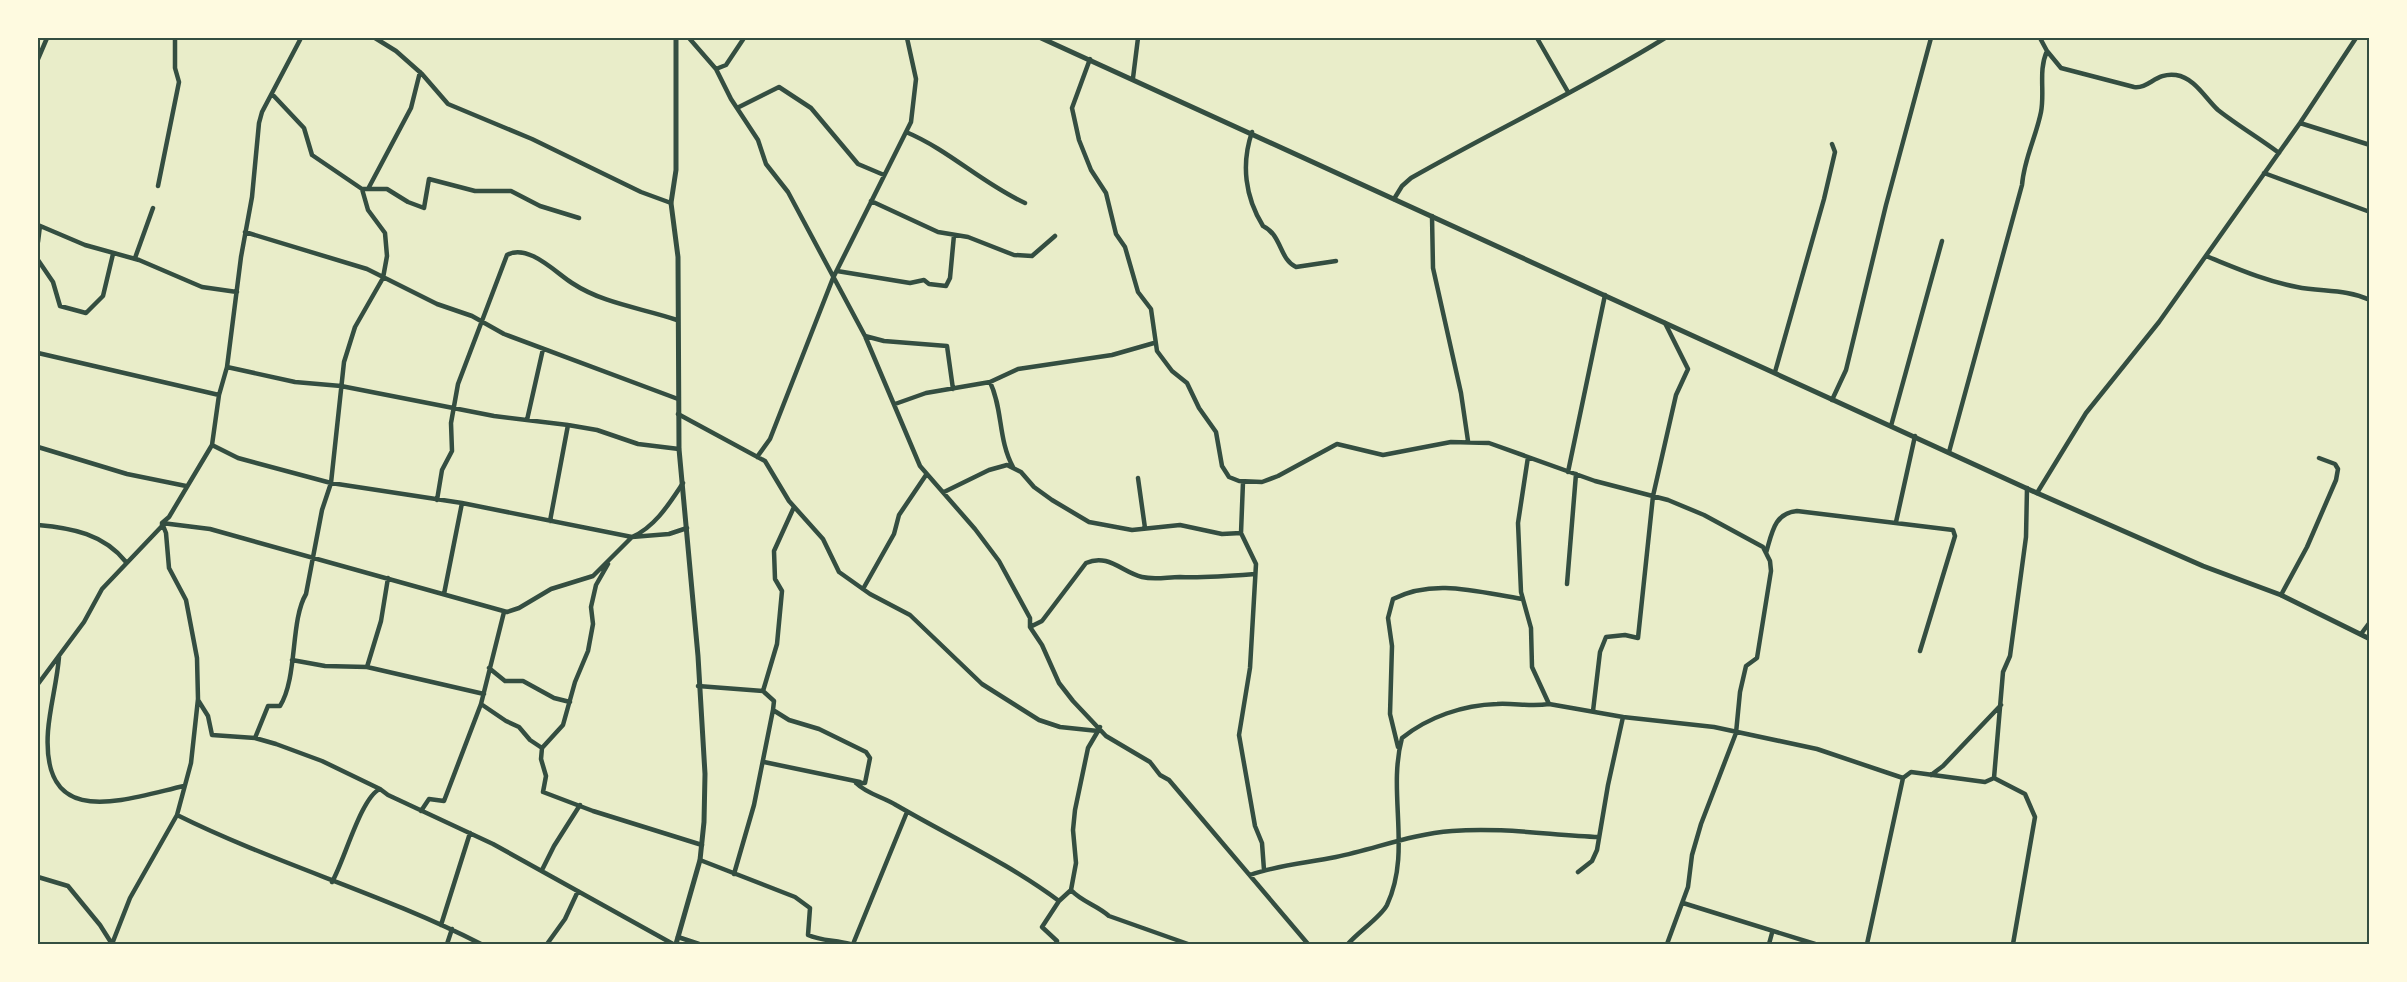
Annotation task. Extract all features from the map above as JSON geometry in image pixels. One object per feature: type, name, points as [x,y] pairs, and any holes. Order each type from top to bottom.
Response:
[{"type":"street","points":[[38,59],[47,38]]},
{"type":"street","points":[[158,186],[179,82],[175,68],[175,38]]},
{"type":"street","points":[[38,684],[84,622],[102,589],[169,517],[212,445],[219,395],[227,367],[245,232],[252,197],[259,123],[301,38]]},
{"type":"street","points":[[375,38],[420,72],[448,104],[532,139],[641,192],[671,203]]},
{"type":"street","points":[[198,699],[208,716],[212,735],[255,738],[322,761],[542,870],[674,945],[700,860],[705,774],[698,656],[679,449],[678,257],[671,203],[676,170],[676,38]]},
{"type":"street","points":[[689,38],[716,69],[731,99],[739,107],[758,140],[766,164],[788,192],[865,336],[895,404],[913,453],[926,475],[944,492],[999,561],[1030,618],[1030,627],[1042,645],[1059,682],[1106,736],[1149,762],[1160,775],[1169,780],[1308,945]]},
{"type":"street","points":[[716,69],[726,65],[744,38]]},
{"type":"street","points":[[757,457],[770,438],[833,278],[906,132],[914,107],[916,79],[907,38]]},
{"type":"street","points":[[1041,38],[1252,132],[2037,493],[2203,567],[2281,596],[2370,639]]},
{"type":"street","points":[[1133,78],[1138,38]]},
{"type":"street","points":[[1537,38],[1568,92]]},
{"type":"street","points":[[1394,199],[1411,178],[1568,92],[1611,72],[1665,38]]},
{"type":"street","points":[[1832,400],[1846,370],[1886,205],[1931,38]]},
{"type":"street","points":[[2040,38],[2061,68],[2134,87],[2144,87],[2155,77],[2183,76],[2217,109],[2278,153]]},
{"type":"street","points":[[2037,493],[2086,414],[2159,322],[2300,123],[2356,38]]},
{"type":"street","points":[[38,42],[44,44]]},
{"type":"street","points":[[1949,452],[2022,185],[2024,164],[2041,110],[2042,62],[2047,51]]},
{"type":"street","points":[[1090,59],[1074,101],[1075,124],[1091,170],[1106,193],[1116,234],[1125,247],[1138,292],[1151,309],[1154,343],[1157,351],[1172,371],[1187,383],[1199,408],[1216,432],[1222,466],[1229,477],[1243,482],[1271,480],[1338,444],[1371,453],[1393,455],[1451,442],[1489,443],[1568,472],[1653,496],[1704,515],[1758,543],[1766,553],[1771,571],[1762,630],[1757,642],[1757,658],[1746,666],[1740,692],[1736,733],[1699,832],[1683,903],[1667,945]]},
{"type":"street","points":[[255,738],[268,706],[278,706],[282,703],[297,640],[299,606],[306,594],[331,483],[344,362],[355,327],[383,278],[387,256],[385,233],[368,210],[365,189],[411,108],[420,72]]},
{"type":"street","points":[[739,107],[779,87],[812,108],[858,164],[884,175]]},
{"type":"street","points":[[272,94],[304,128],[312,155],[365,189],[387,189],[408,202],[424,208],[429,179],[475,191],[511,190],[540,206],[579,218]]},
{"type":"street","points":[[2300,123],[2370,145]]},
{"type":"street","points":[[906,132],[931,144],[982,179],[1025,203]]},
{"type":"street","points":[[1252,132],[1245,172],[1248,192],[1263,226],[1272,230],[1290,264],[1296,267],[1336,261]]},
{"type":"street","points":[[1774,372],[1824,199],[1835,152],[1832,144]]},
{"type":"street","points":[[2264,173],[2370,212]]},
{"type":"street","points":[[872,201],[919,225],[1027,257],[1037,254],[1055,236]]},
{"type":"street","points":[[135,258],[153,208]]},
{"type":"street","points":[[1432,216],[1432,268],[1461,393],[1468,441]]},
{"type":"street","points":[[38,242],[39,226],[112,254],[135,258],[202,287],[237,292]]},
{"type":"street","points":[[245,232],[368,269],[437,304],[483,322],[504,334],[678,399]]},
{"type":"street","points":[[837,271],[910,283],[924,280],[929,284],[946,286],[950,278],[954,235]]},
{"type":"street","points":[[1892,426],[1942,241]]},
{"type":"street","points":[[437,500],[442,470],[452,451],[452,423],[465,364],[507,255],[516,252],[534,257],[575,285],[602,299],[677,320]]},
{"type":"street","points":[[38,260],[53,282],[60,306],[86,313],[103,296],[112,254]]},
{"type":"street","points":[[2206,256],[2267,280],[2311,290],[2350,292],[2370,300]]},
{"type":"street","points":[[1568,472],[1605,295]]},
{"type":"street","points":[[1593,711],[1600,652],[1606,637],[1624,635],[1638,638],[1653,496],[1677,395],[1688,369],[1665,322]]},
{"type":"street","points":[[865,336],[884,341],[947,346],[953,389]]},
{"type":"street","points":[[895,404],[926,393],[990,381],[1018,369],[1112,355],[1154,343]]},
{"type":"street","points":[[526,420],[543,349]]},
{"type":"street","points":[[38,353],[219,395]]},
{"type":"street","points":[[227,367],[295,382],[341,386],[455,408],[597,430],[638,444],[679,449]]},
{"type":"street","points":[[990,381],[999,403],[1000,428],[1007,456],[1013,467],[1034,487],[1082,520],[1117,528],[1180,525],[1222,534],[1241,533]]},
{"type":"street","points":[[678,414],[765,461],[794,507],[823,539],[839,572],[862,589],[910,615],[969,674],[1039,720],[1052,725],[1099,729]]},
{"type":"street","points":[[550,520],[568,425]]},
{"type":"street","points":[[1896,522],[1915,436]]},
{"type":"street","points":[[212,445],[238,458],[331,483],[462,503],[632,537],[669,534],[687,528]]},
{"type":"street","points":[[38,447],[127,474],[186,486]]},
{"type":"street","points":[[1528,457],[1518,523],[1522,599],[1531,628],[1532,667],[1548,704]]},
{"type":"street","points":[[2281,596],[2307,547],[2336,480],[2338,469],[2335,464],[2319,458]]},
{"type":"street","points":[[944,492],[999,466],[1013,467]]},
{"type":"street","points":[[1567,584],[1576,474]]},
{"type":"street","points":[[862,589],[894,534],[899,516],[926,475]]},
{"type":"street","points":[[1138,478],[1145,528]]},
{"type":"street","points":[[1243,482],[1241,533],[1256,564],[1250,668],[1239,735],[1255,826],[1262,843],[1264,870]]},
{"type":"street","points":[[162,523],[210,529],[312,560],[388,578],[504,612],[519,608],[551,590],[593,576],[632,537],[643,532],[658,518],[683,483]]},
{"type":"street","points":[[1994,778],[2003,672],[2010,656],[2026,537],[2027,488]]},
{"type":"street","points":[[444,594],[462,503]]},
{"type":"street","points":[[763,691],[777,644],[782,591],[774,573],[774,551],[794,507]]},
{"type":"street","points":[[1766,553],[1778,519],[1786,512],[1797,511],[1883,523],[1896,522],[1955,532],[1920,651]]},
{"type":"street","points":[[112,945],[130,898],[177,815],[191,763],[198,699],[197,658],[186,600],[170,568],[166,533],[162,523]]},
{"type":"street","points":[[38,525],[90,535],[115,548],[126,562]]},
{"type":"street","points":[[613,554],[596,585],[591,607],[593,624],[588,651],[563,725],[542,748],[541,759],[546,776],[543,792],[550,797],[702,845]]},
{"type":"street","points":[[1030,627],[1042,621],[1086,563],[1095,559],[1104,559],[1139,576],[1154,579],[1178,577],[1201,579],[1254,574]]},
{"type":"street","points":[[367,667],[381,621],[388,578]]},
{"type":"street","points":[[1398,752],[1390,714],[1392,646],[1388,618],[1393,599],[1412,589],[1441,587],[1522,599]]},
{"type":"street","points":[[421,811],[429,799],[444,801],[481,704],[504,612]]},
{"type":"street","points":[[2361,634],[2370,622]]},
{"type":"street","points":[[59,655],[48,732],[48,752],[54,780],[61,790],[77,799],[100,803],[184,786]]},
{"type":"street","points":[[292,660],[325,666],[367,667],[484,694]]},
{"type":"street","points":[[489,668],[505,681],[524,681],[554,698],[570,702]]},
{"type":"street","points":[[698,686],[763,691],[774,701],[764,762],[734,874]]},
{"type":"street","points":[[481,704],[519,727],[530,740],[542,748]]},
{"type":"street","points":[[1348,945],[1386,907],[1399,872],[1396,782],[1398,752],[1402,738],[1431,718],[1497,704],[1530,707],[1548,704],[1623,717],[1714,727],[1817,749],[1903,778]]},
{"type":"street","points":[[1931,775],[1943,766],[2001,705]]},
{"type":"street","points":[[773,710],[789,720],[819,729],[866,752],[870,758],[865,783]]},
{"type":"street","points":[[1578,872],[1595,857],[1623,717]]},
{"type":"street","points":[[1055,945],[1057,941],[1042,927],[1059,901],[1071,890],[1076,863],[1073,830],[1075,810],[1088,748],[1099,729]]},
{"type":"street","points":[[764,762],[865,783]]},
{"type":"street","points":[[1867,945],[1903,778],[1911,772],[1985,782],[1994,778]]},
{"type":"street","points":[[1994,778],[2025,794],[2034,818],[2013,945]]},
{"type":"street","points":[[865,783],[856,783],[865,792],[880,796],[943,834],[1015,870],[1059,901]]},
{"type":"street","points":[[332,882],[365,808],[374,791],[380,789]]},
{"type":"street","points":[[542,870],[580,805]]},
{"type":"street","points":[[700,860],[795,897],[809,907],[808,935],[820,939],[839,939],[852,945],[908,812]]},
{"type":"street","points":[[177,815],[236,843],[292,863],[332,882],[441,924],[481,945]]},
{"type":"street","points":[[1250,875],[1264,870],[1352,854],[1398,841],[1450,831],[1497,829],[1521,833],[1599,837]]},
{"type":"street","points":[[441,924],[470,833]]},
{"type":"street","points":[[38,877],[68,886],[100,925],[112,945]]},
{"type":"street","points":[[1071,890],[1080,900],[1100,908],[1109,916],[1188,945]]},
{"type":"street","points":[[547,945],[565,919],[578,891]]},
{"type":"street","points":[[1683,903],[1815,945]]},
{"type":"street","points":[[447,945],[452,929]]},
{"type":"street","points":[[1769,945],[1772,933]]},
{"type":"street","points":[[678,937],[699,945]]}]
